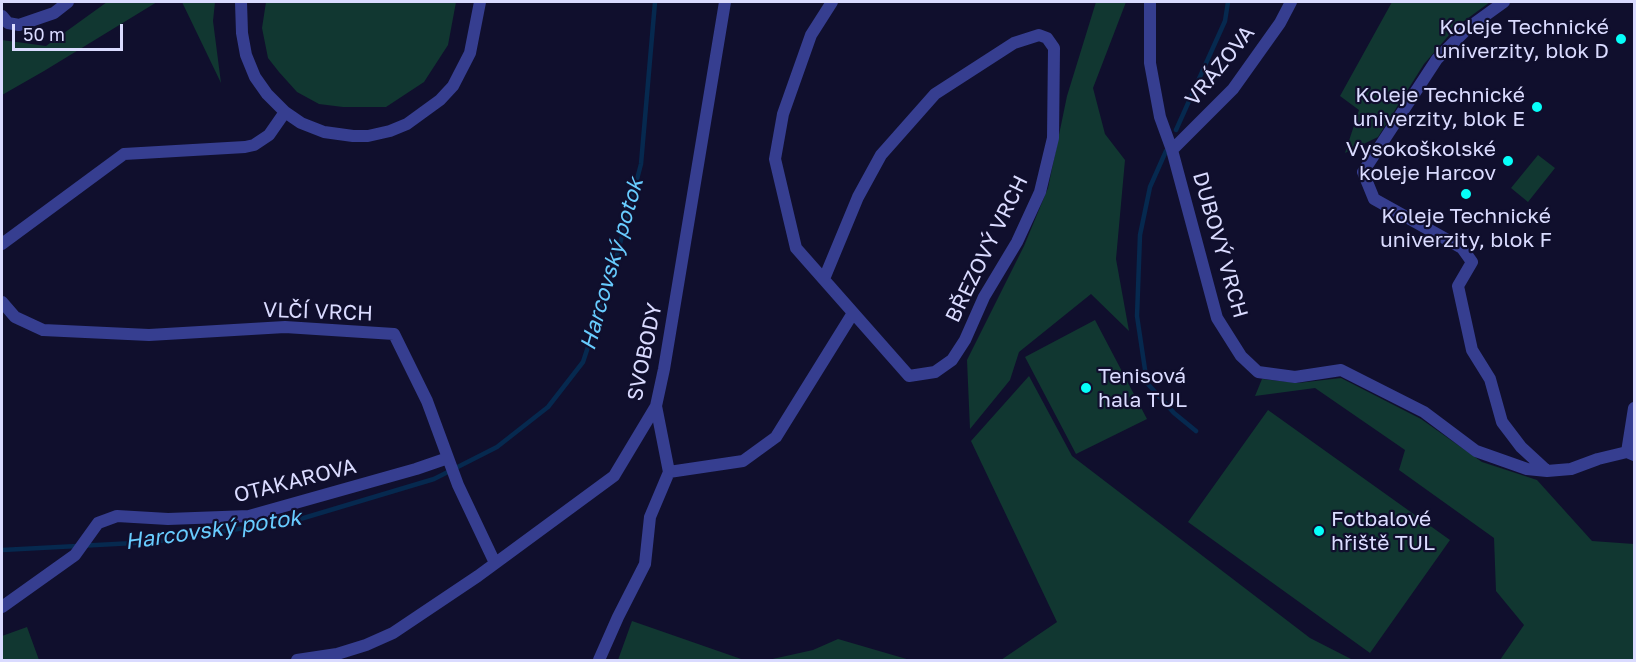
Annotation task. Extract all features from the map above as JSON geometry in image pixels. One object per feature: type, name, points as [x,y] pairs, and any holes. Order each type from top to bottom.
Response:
[{"type":"street","points":[[2,16],[8,23],[19,25],[54,13],[68,2]]},
{"type":"street","points":[[241,2],[242,33],[246,55],[255,77],[267,94],[285,112],[312,128],[340,135],[368,136],[407,124],[440,100],[453,86],[470,53],[480,2]]},
{"type":"street","name":"SVOBODY","points":[[297,660],[337,654],[393,633],[478,576],[614,476],[656,406],[725,2]]},
{"type":"street","name":"BŘEZOVÝ VRCH","points":[[824,279],[858,197],[881,155],[935,94],[1014,43],[1039,35],[1047,38],[1054,48],[1053,138],[1040,192],[1017,242],[984,297],[965,340],[952,360],[935,372],[909,376],[796,248],[775,159],[783,114],[811,35],[832,2]]},
{"type":"street","name":"DUBOVÝ VRCH","points":[[1150,2],[1150,63],[1160,117],[1173,150],[1217,318],[1241,356],[1258,372],[1295,376],[1341,370],[1424,412],[1476,451],[1527,469],[1547,471],[1571,469],[1598,459],[1631,454]]},
{"type":"street","name":"VRÁZOVA","points":[[1173,150],[1233,89],[1280,23],[1291,2]]},
{"type":"street","points":[[1504,2],[1468,27],[1437,59],[1363,172],[1374,199],[1462,248],[1472,262],[1458,286],[1472,350],[1490,379],[1502,422],[1521,447],[1547,471]]},
{"type":"street","points":[[2,244],[124,154],[254,145],[269,135],[285,112]]},
{"type":"street","name":"VLČÍ VRCH","points":[[2,302],[15,317],[44,330],[149,335],[285,327],[394,334],[427,401],[458,485],[495,563]]},
{"type":"street","points":[[669,472],[743,461],[776,437],[853,313]]},
{"type":"street","points":[[599,660],[645,564],[650,517],[669,472],[656,406]]},
{"type":"street","points":[[1631,454],[1635,408]]},
{"type":"street","name":"OTAKAROVA","points":[[2,607],[75,555],[98,523],[117,516],[168,519],[249,516],[449,461]]},
{"type":"green space","points":[[107,2],[157,2],[2,95],[2,40],[46,46]]},
{"type":"green space","points":[[182,2],[215,2],[213,21],[221,83]]},
{"type":"green space","points":[[266,2],[456,2],[448,45],[424,82],[386,107],[343,107],[319,104],[297,92],[268,58],[262,28]]},
{"type":"green space","points":[[1096,2],[1126,2],[1093,88],[1105,134],[1125,160],[1116,259],[1129,331],[1091,294],[1019,352],[1010,380],[970,429],[967,360],[1024,246],[1048,188],[1067,96]]},
{"type":"green space","points":[[1392,2],[1490,2],[1456,27],[1424,64],[1378,137],[1345,153],[1359,110],[1340,96]]},
{"type":"green space","points":[[1538,155],[1555,168],[1528,202],[1511,188]]},
{"type":"green space","name":"Tenisová hala TUL","points":[[1095,320],[1147,419],[1076,454],[1025,357]]},
{"type":"green space","points":[[1029,376],[1072,456],[1310,638],[1353,660],[1001,660],[1057,622],[971,441]]},
{"type":"green space","points":[[1341,378],[1421,419],[1482,462],[1537,480],[1592,541],[1634,544],[1634,660],[1500,660],[1524,625],[1496,591],[1494,538],[1399,470],[1405,450],[1315,388],[1255,396],[1262,379],[1298,383]]},
{"type":"green space","name":"Fotbalové hřiště TUL","points":[[1268,410],[1450,540],[1370,653],[1188,522]]},
{"type":"green space","points":[[632,621],[744,660],[618,660]]},
{"type":"green space","points":[[27,627],[39,660],[2,660],[2,636]]},
{"type":"green space","points":[[838,639],[910,660],[768,660],[813,650]]},
{"type":"waterway","name":"Harcovský potok","points":[[2,550],[153,542],[297,520],[434,479],[497,447],[548,407],[583,362],[612,274],[641,164],[655,2]]},
{"type":"waterway","points":[[1176,130],[1225,21],[1228,2]]},
{"type":"waterway","points":[[1166,151],[1150,187],[1140,235],[1137,316],[1147,383],[1174,413],[1196,431]]},
{"type":"place","name":"Koleje Technické univerzity, blok D","points":[[1621,39]]},
{"type":"place","name":"Koleje Technické univerzity, blok E","points":[[1537,107]]},
{"type":"place","name":"Vysokoškolské koleje Harcov","points":[[1508,161]]},
{"type":"place","name":"Koleje Technické univerzity, blok F","points":[[1466,194]]},
{"type":"place","name":"Tenisová hala TUL","points":[[1086,388]]},
{"type":"place","name":"Fotbalové hřiště TUL","points":[[1319,531]]}]
